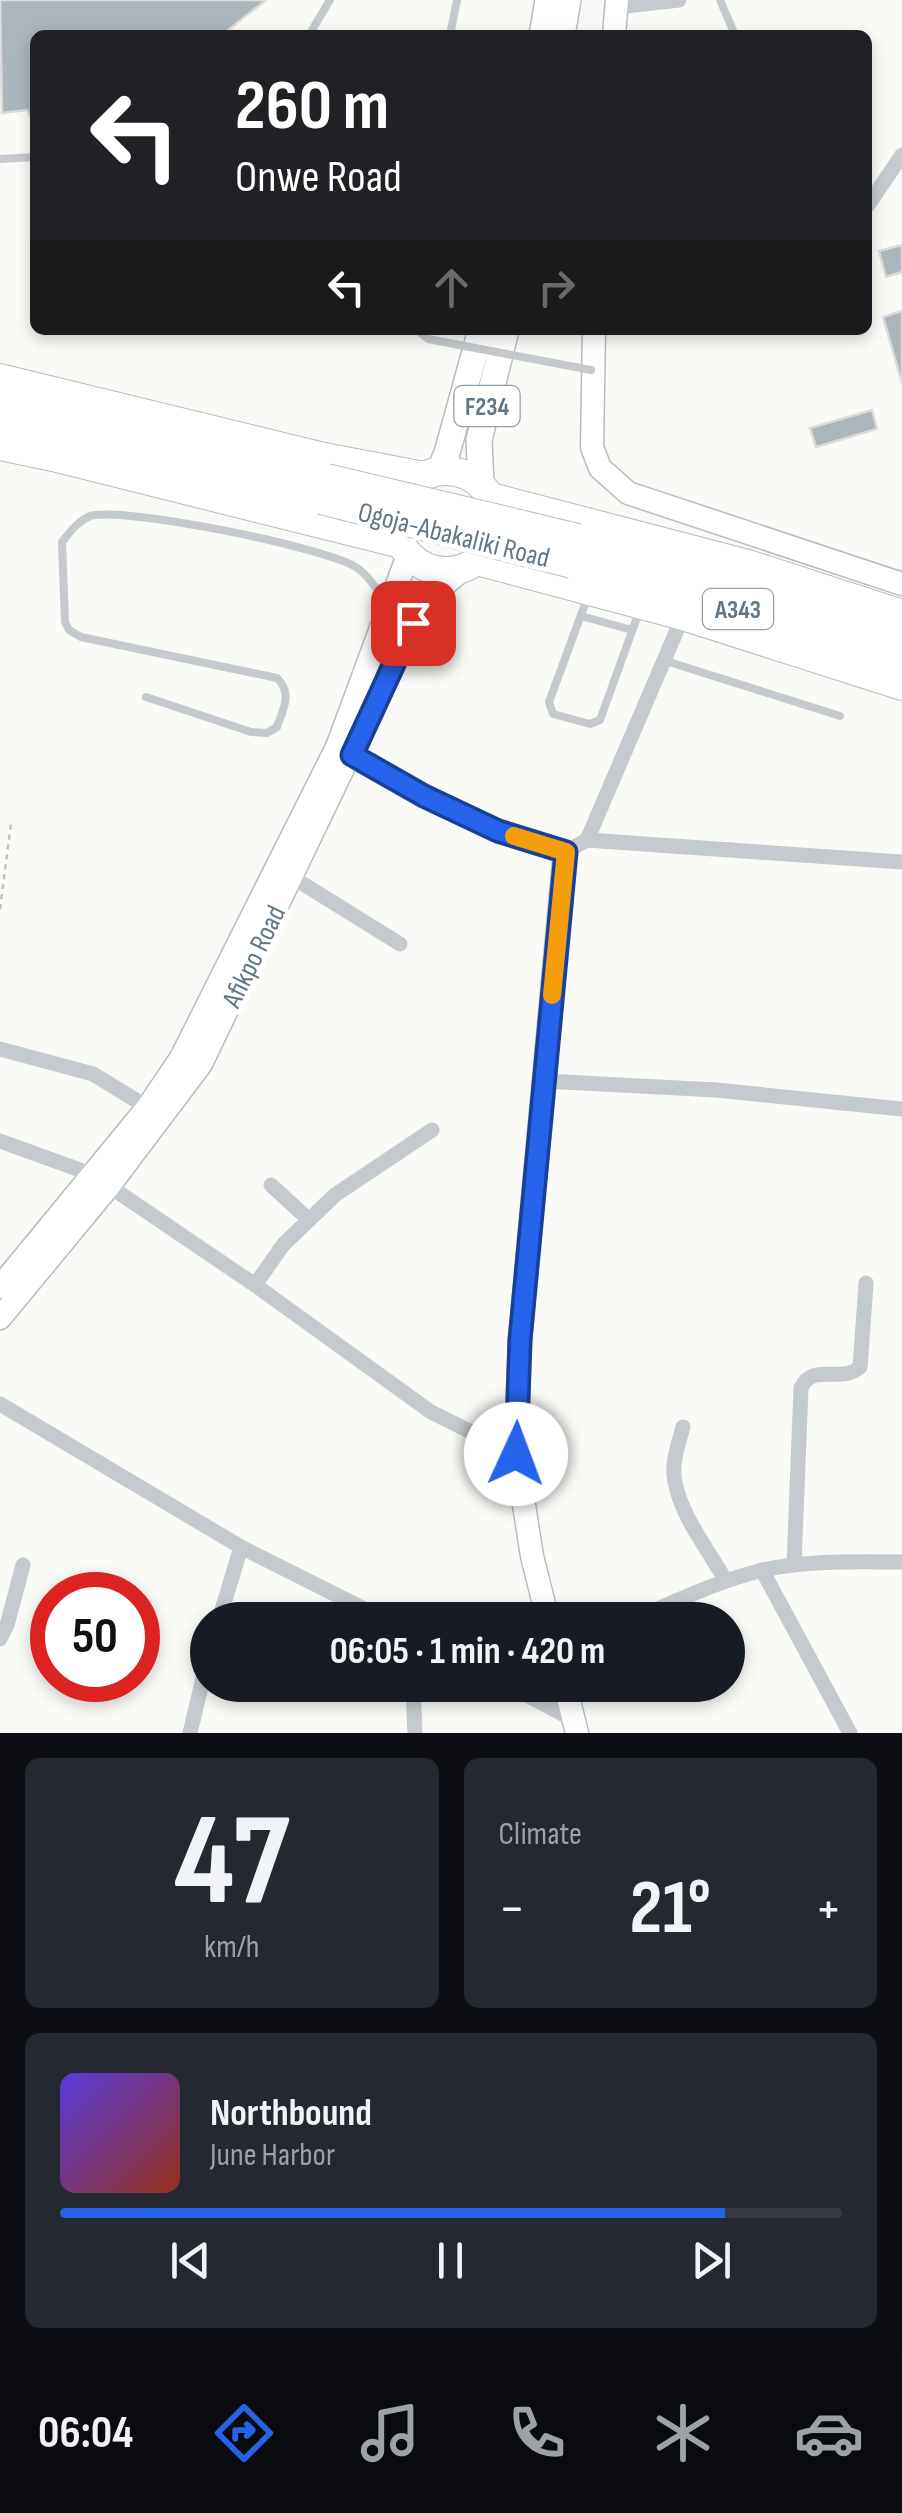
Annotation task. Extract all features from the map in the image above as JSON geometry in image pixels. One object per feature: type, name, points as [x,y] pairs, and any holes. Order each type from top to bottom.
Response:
[{"type":"highway","points":[[0,378],[324,457],[432,474],[454,472],[486,491],[748,564],[902,614]]},
{"type":"highway","name":"Ogoja-Abakaliki Road","points":[[0,400],[170,437],[324,489]]},
{"type":"highway","name":"Ogoja-Abakaliki Road","points":[[0,424],[324,489],[575,551],[681,591],[902,662]]},
{"type":"highway","points":[[0,446],[53,456],[405,550],[434,570],[470,565],[636,618],[683,616],[902,686]]},
{"type":"highway","points":[[405,550],[396,525],[398,505],[408,488],[432,474]]},
{"type":"highway","points":[[470,565],[487,552],[497,525],[486,491]]},
{"type":"highway","name":"A343","points":[[575,551],[690,567],[902,637]]},
{"type":"main road","points":[[543,30],[548,0]]},
{"type":"main road","points":[[563,30],[568,0]]},
{"type":"main road","points":[[614,30],[617,3]]},
{"type":"main road","name":"F234","points":[[432,474],[479,335]]},
{"type":"main road","name":"F234","points":[[486,491],[480,440],[505,335]]},
{"type":"main road","points":[[594,335],[592,447],[600,468],[628,493],[902,584]]},
{"type":"main road","name":"Afikpo Road","points":[[0,1318],[101,1180],[155,1112],[201,1064],[292,877],[344,751],[405,550]]},
{"type":"main road","name":"Afikpo Road","points":[[155,1112],[413,623],[437,591],[470,565]]},
{"type":"main road","points":[[344,751],[424,796],[498,831],[566,852],[520,1340],[516,1454],[544,1602]]},
{"type":"main road","name":"Afikpo Road","points":[[0,1288],[101,1180]]},
{"type":"street","points":[[617,3],[679,0]]},
{"type":"street","points":[[872,200],[902,156]]},
{"type":"street","points":[[587,840],[683,616]]},
{"type":"street","points":[[566,852],[587,840],[902,862]]},
{"type":"street","points":[[292,877],[400,944]]},
{"type":"street","points":[[0,1048],[93,1074],[155,1112]]},
{"type":"street","points":[[544,1081],[716,1090],[902,1109]]},
{"type":"street","points":[[255,1286],[283,1245],[335,1195],[432,1130]]},
{"type":"street","points":[[0,1141],[101,1180],[430,1412],[516,1454]]},
{"type":"street","points":[[272,1185],[308,1219]]},
{"type":"street","points":[[794,1565],[801,1388],[805,1378],[813,1374],[848,1374],[860,1368],[866,1282]]},
{"type":"street","points":[[0,1404],[241,1547],[350,1602]]},
{"type":"street","points":[[683,1428],[675,1455],[674,1481],[683,1505],[726,1581]]},
{"type":"street","points":[[224,1602],[241,1547]]},
{"type":"street","points":[[675,1602],[762,1570],[794,1565],[902,1562]]},
{"type":"street","points":[[0,1638],[8,1625],[24,1565]]},
{"type":"street","points":[[762,1570],[850,1733]]},
{"type":"street","points":[[190,1733],[197,1702]]},
{"type":"street","points":[[414,1702],[416,1733]]},
{"type":"street","points":[[536,1702],[576,1726]]},
{"type":"lane","points":[[312,30],[330,0]]},
{"type":"lane","points":[[451,30],[457,0]]},
{"type":"lane","points":[[720,0],[733,30]]},
{"type":"lane","points":[[0,159],[30,157]]},
{"type":"lane","points":[[423,335],[591,370]]},
{"type":"lane","points":[[146,697],[250,732],[267,733],[277,727],[288,697],[277,678],[81,638],[69,630],[65,622],[62,542],[79,522],[92,516],[124,513],[308,548],[356,566],[390,608]]},
{"type":"lane","points":[[585,604],[549,710],[590,724],[600,720],[636,618]]},
{"type":"lane","points":[[666,660],[840,716]]},
{"type":"path","points":[[0,909],[11,823]]},
{"type":"building","points":[[0,0],[266,0],[228,30],[30,30],[30,116],[27,110],[2,113]]},
{"type":"building","points":[[902,245],[902,272],[886,277],[879,251]]},
{"type":"building","points":[[902,311],[902,383],[883,317]]},
{"type":"building","points":[[872,410],[877,429],[816,447],[810,428]]},
{"type":"slow traffic","points":[[514,836],[566,852],[552,995]]},
{"type":"route","points":[[413,623],[352,755],[424,796],[498,831],[566,852],[520,1340],[516,1454]]}]
